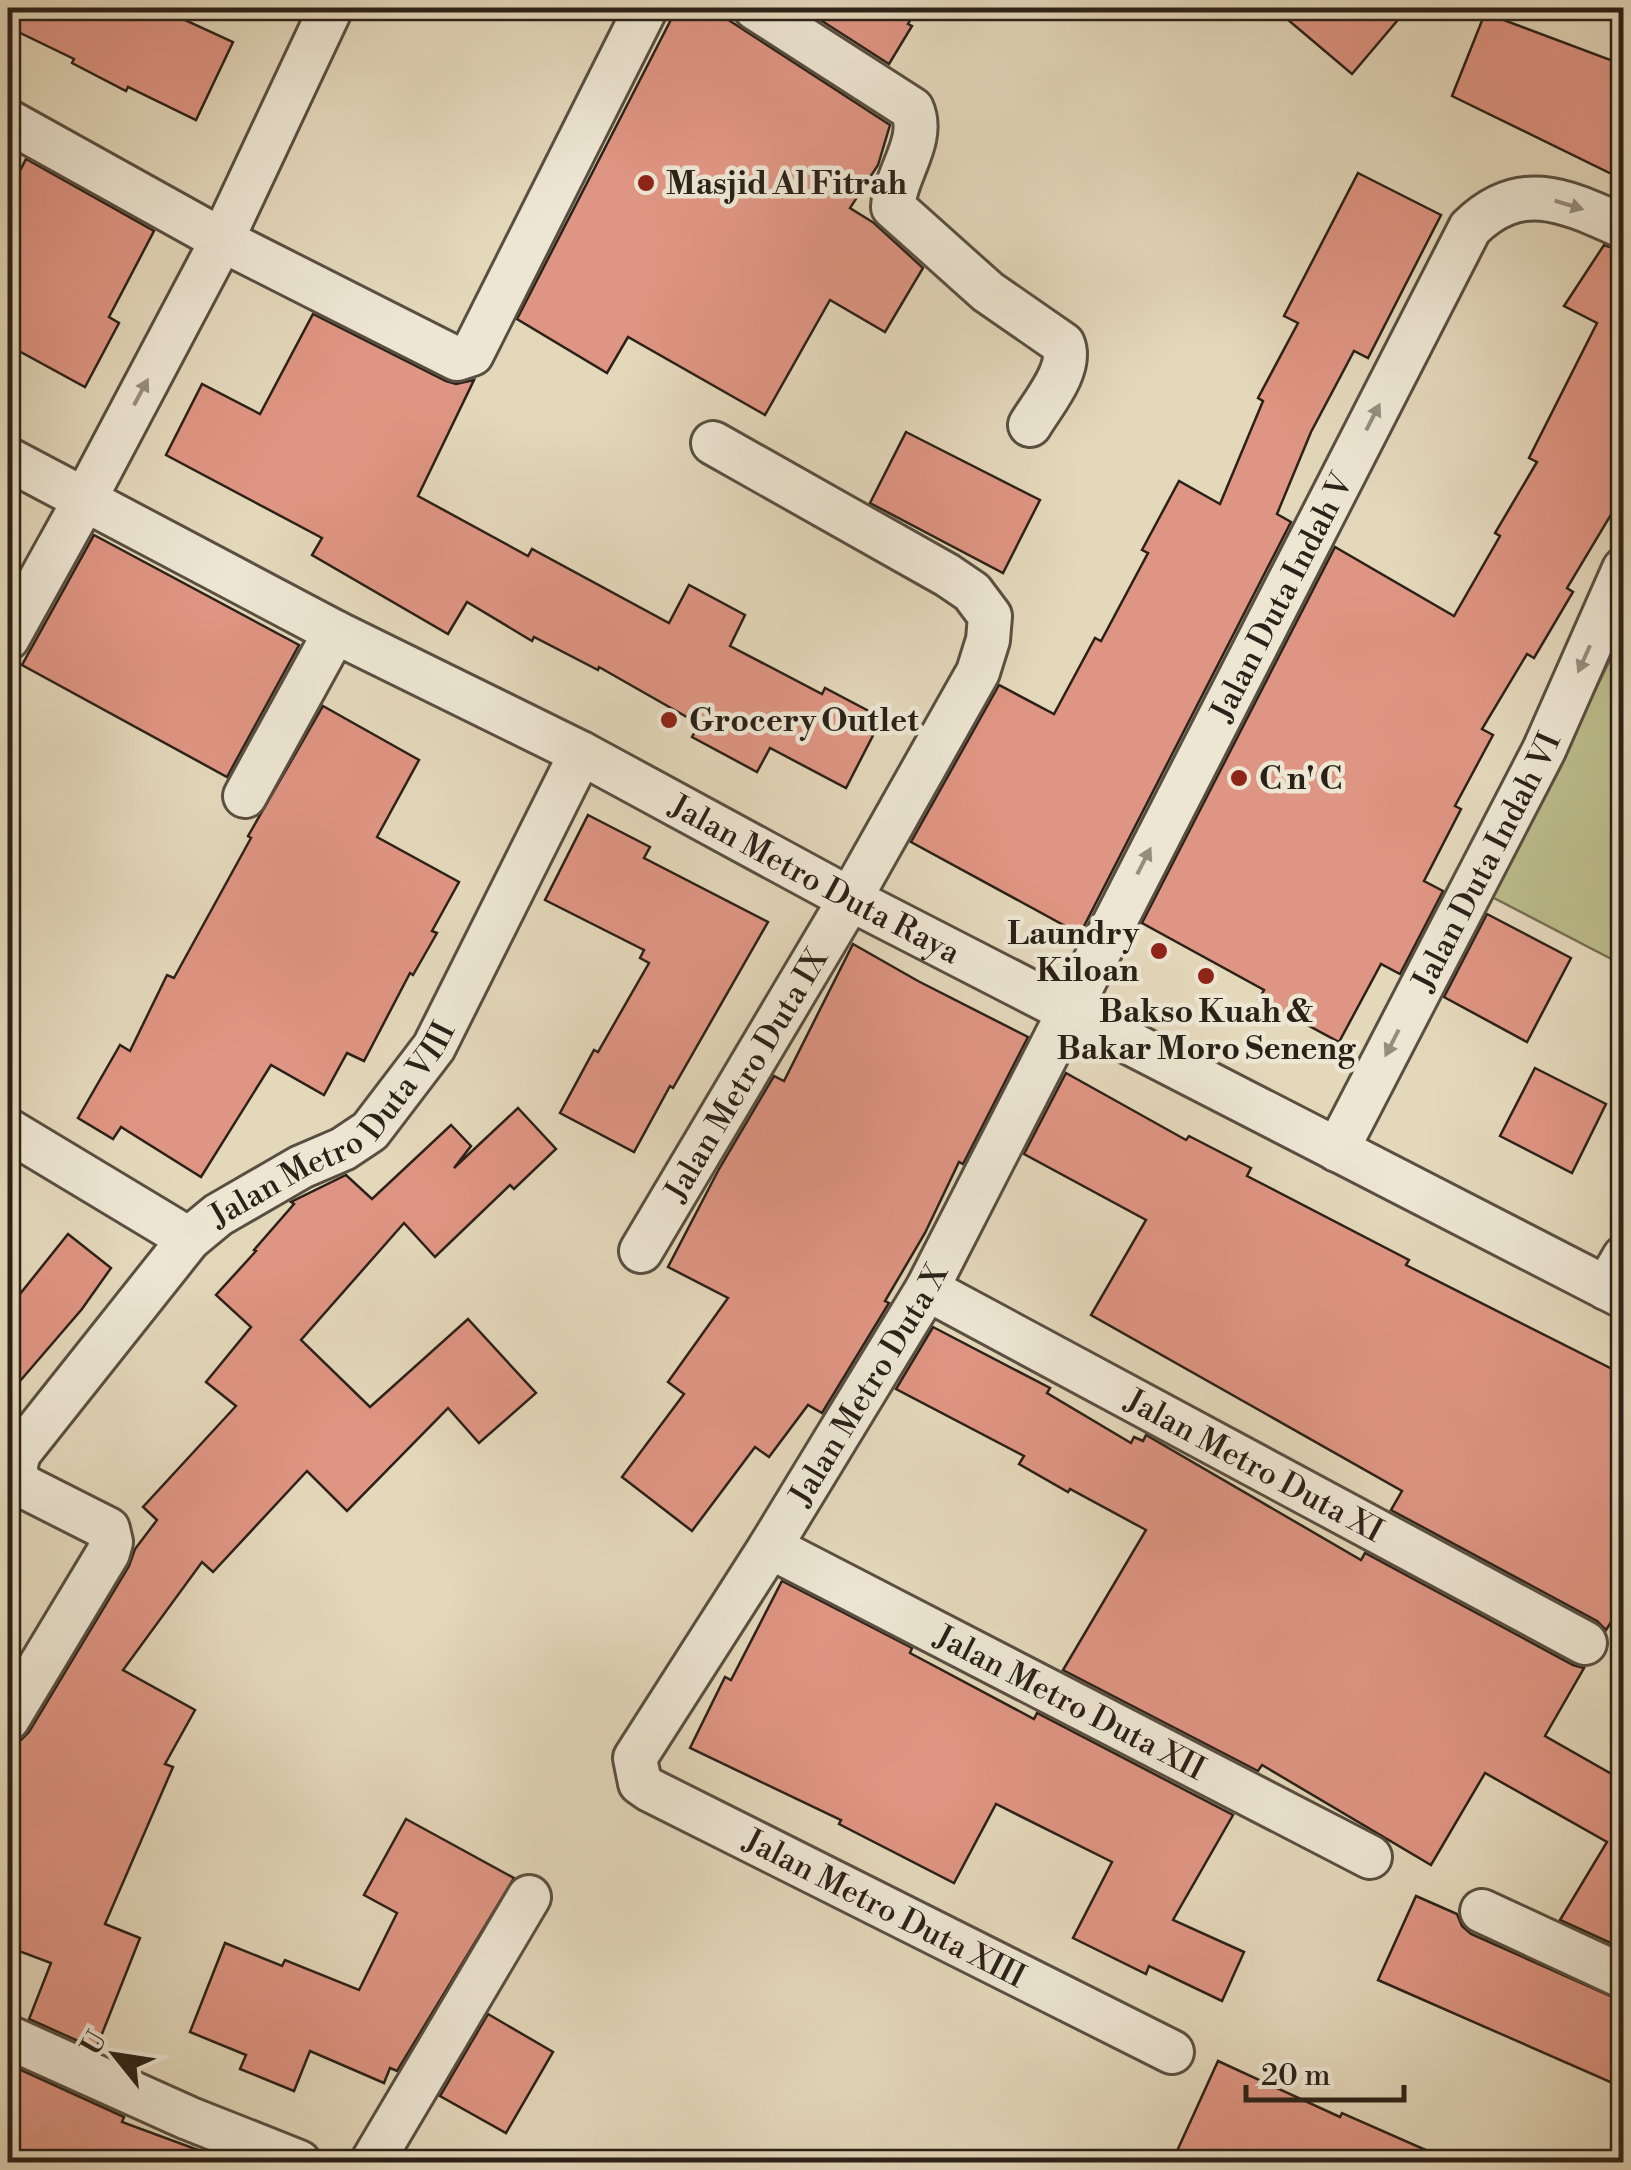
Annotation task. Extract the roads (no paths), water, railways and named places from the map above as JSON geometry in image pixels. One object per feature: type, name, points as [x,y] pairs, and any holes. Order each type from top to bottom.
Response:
[{"type":"street","points":[[8,638],[222,240],[331,8]]},
{"type":"street","points":[[8,121],[222,240],[457,359],[472,354],[646,8]]},
{"type":"street","points":[[755,8],[912,109],[917,132],[894,188],[893,207],[988,292],[1063,344],[1067,354],[1030,425]]},
{"type":"street","name":"Jalan Duta Indah V","points":[[1068,1010],[1470,228],[1488,210],[1512,200],[1537,197],[1572,204],[1624,227]]},
{"type":"street","name":"Jalan Metro Duta IX","points":[[641,1250],[850,899],[978,672],[990,616],[972,592],[947,575],[713,443]]},
{"type":"street","name":"Jalan Metro Duta Raya","points":[[8,459],[1336,1150],[1618,1281]]},
{"type":"street","name":"Jalan Duta Indah VI","points":[[1336,1150],[1544,750],[1624,569]]},
{"type":"street","points":[[245,796],[335,632]]},
{"type":"street","name":"Jalan Metro Duta VIII","points":[[8,1719],[108,1553],[110,1542],[108,1529],[21,1484],[14,1469],[18,1453],[189,1240],[218,1214],[370,1131],[434,1048],[581,754]]},
{"type":"street","name":"Jalan Metro Duta X","points":[[644,1742],[770,1546],[927,1289],[1068,1010]]},
{"type":"street","points":[[8,1130],[189,1240]]},
{"type":"street","name":"Jalan Metro Duta XI","points":[[927,1289],[1586,1643]]},
{"type":"street","name":"Jalan Metro Duta XII","points":[[770,1546],[1370,1857]]},
{"type":"street","name":"Jalan Metro Duta XIII","points":[[644,1742],[635,1758],[635,1770],[640,1782],[650,1790],[1172,2052]]},
{"type":"street","points":[[372,2162],[416,2082],[530,1897]]},
{"type":"street","points":[[1482,1911],[1624,1978]]},
{"type":"street","points":[[8,2036],[188,2118],[298,2162]]},
{"type":"place","name":"Masjid Al Fitrah","points":[[646,183]]},
{"type":"place","name":"Grocery Outlet","points":[[669,720]]},
{"type":"place","name":"C n' C","points":[[1239,778]]},
{"type":"place","name":"Laundry Kiloan","points":[[1159,951]]},
{"type":"place","name":"Bakso Kuah & Bakar Moro Seneng","points":[[1206,976]]}]
